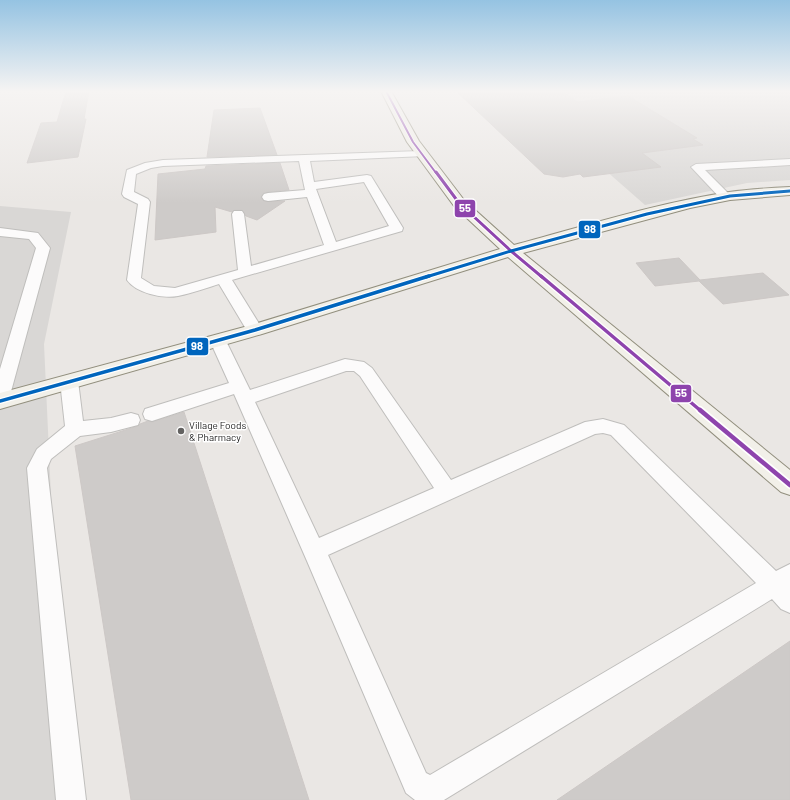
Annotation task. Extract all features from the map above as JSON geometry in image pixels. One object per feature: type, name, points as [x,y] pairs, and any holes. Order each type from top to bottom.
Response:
[{"type":"street","points":[[406,128],[421,154],[459,203],[511,252],[790,485]]},
{"type":"street","points":[[0,400],[218,341],[511,252],[669,209],[726,197],[790,191]]},
{"type":"lane","points":[[268,197],[367,178],[397,228],[176,292],[150,290],[134,280],[144,202],[128,194],[131,172],[144,166],[163,163],[421,154]]},
{"type":"lane","points":[[304,158],[310,189],[331,247]]},
{"type":"lane","points":[[726,197],[696,167],[790,162]]},
{"type":"lane","points":[[238,214],[245,272]]},
{"type":"lane","points":[[0,232],[33,236],[43,248],[0,400]]},
{"type":"lane","points":[[223,278],[254,330]]},
{"type":"lane","points":[[218,341],[314,551],[416,783],[430,792],[785,587],[617,430],[603,426],[592,427],[314,551]]},
{"type":"lane","points":[[152,414],[345,365],[358,366],[366,372],[448,492]]},
{"type":"lane","points":[[69,381],[75,430]]},
{"type":"lane","points":[[71,800],[37,468],[44,454],[75,430],[111,425],[131,420]]},
{"type":"shaded area","points":[[558,128],[790,128],[790,180],[747,183],[645,205]]},
{"type":"shaded area","points":[[0,206],[71,212],[44,344],[65,800],[0,800]]},
{"type":"building","points":[[39,128],[84,128],[78,157],[27,163]]},
{"type":"building","points":[[211,128],[267,128],[277,155],[207,157]]},
{"type":"building","points":[[496,128],[681,128],[697,138],[693,139],[703,145],[642,153],[661,167],[583,177],[580,174],[563,177],[544,174]]},
{"type":"building","points":[[280,163],[289,190],[263,193],[261,198],[264,201],[285,201],[257,220],[246,216],[242,210],[234,210],[232,212],[215,207],[216,232],[155,240],[158,174],[205,169],[206,166]]},
{"type":"building","points":[[679,258],[700,280],[763,273],[789,295],[723,304],[699,281],[655,286],[636,263]]},
{"type":"building","points":[[184,412],[309,800],[131,800],[75,446],[138,426],[148,421],[152,422]]},
{"type":"building","points":[[790,641],[790,800],[557,800]]},
{"type":"transit line","name":"55","points":[[406,128],[413,142],[459,203],[511,251],[790,485]]},
{"type":"transit line","name":"98","points":[[0,401],[255,330],[511,251],[647,214],[730,196],[790,191]]},
{"type":"place","name":"Village Foods & Pharmacy","points":[[181,431]]}]
